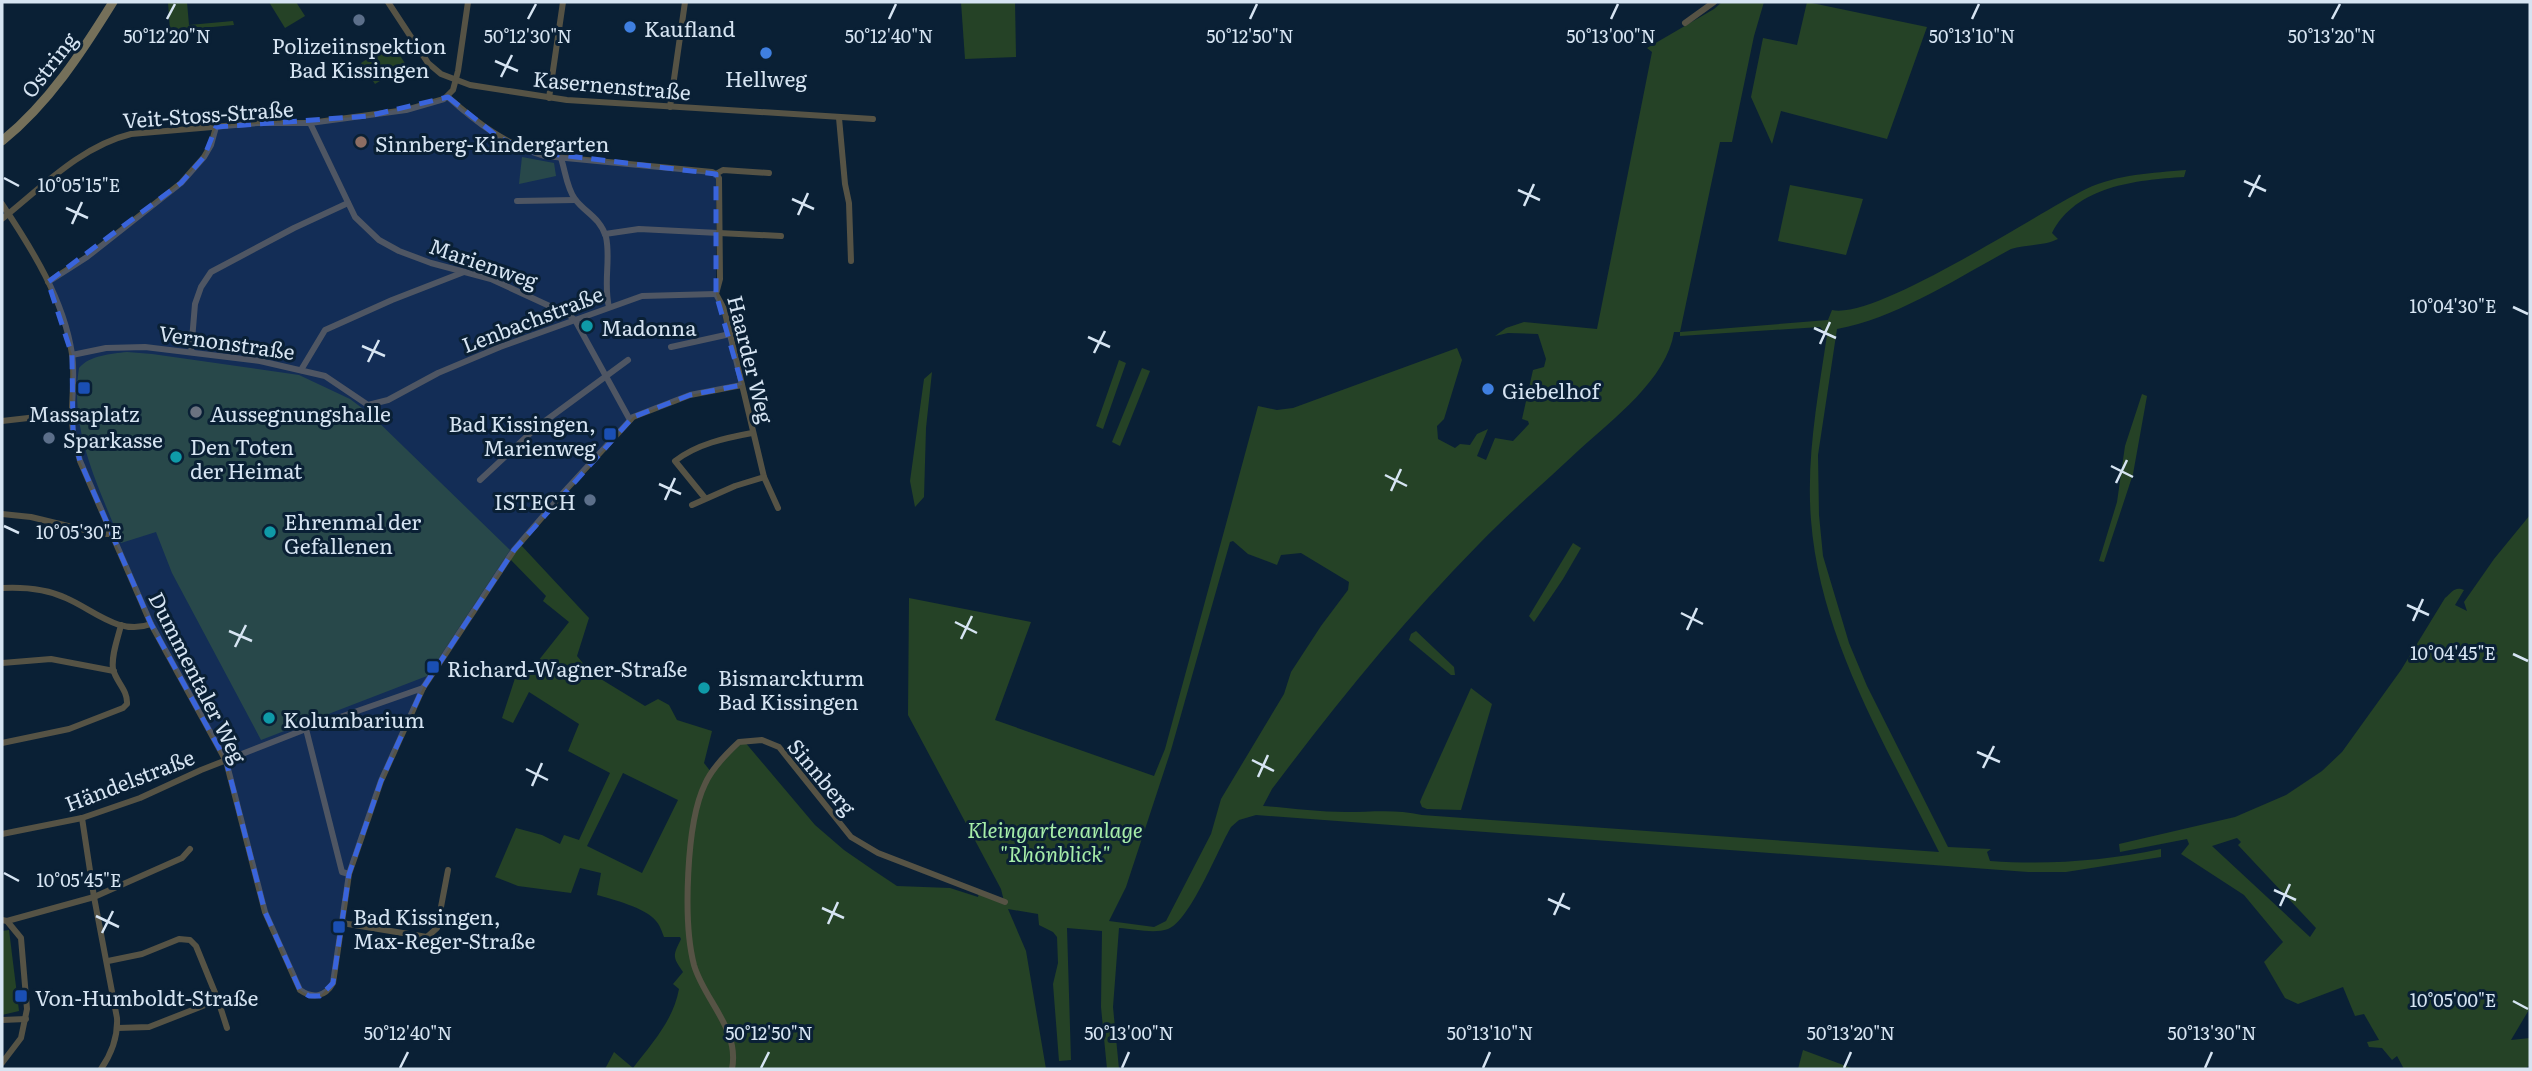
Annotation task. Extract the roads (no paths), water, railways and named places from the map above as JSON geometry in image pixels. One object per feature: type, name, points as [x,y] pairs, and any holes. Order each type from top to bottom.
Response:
[{"type":"main road","name":"Ostring","points":[[2,141],[52,91],[89,41],[113,2]]},
{"type":"street","name":"Kasernenstraße","points":[[388,2],[428,63],[454,81],[549,99],[873,119]]},
{"type":"street","points":[[468,2],[453,90],[448,97],[512,145],[561,158],[716,174],[723,170],[769,173]]},
{"type":"street","points":[[549,99],[563,2]]},
{"type":"street","points":[[670,107],[685,2]]},
{"type":"street","points":[[1699,2],[1704,9]]},
{"type":"street","points":[[1685,23],[1714,2]]},
{"type":"street","name":"Veit-Stoss-Straße","points":[[2,219],[86,153],[116,138],[131,134],[258,123],[310,123],[406,110],[433,104],[448,97]]},
{"type":"street","points":[[839,118],[849,203],[851,261]]},
{"type":"street","points":[[191,352],[195,304],[201,287],[211,272],[348,203],[310,123]]},
{"type":"street","points":[[48,282],[86,257],[181,183],[205,157],[216,127]]},
{"type":"street","points":[[561,158],[575,200],[590,212],[605,234],[605,285],[609,307]]},
{"type":"street","name":"Haarder Weg","points":[[716,174],[719,178],[720,279],[716,295],[722,301],[764,477],[778,508]]},
{"type":"street","points":[[517,201],[575,200]]},
{"type":"street","name":"Marienweg","points":[[348,203],[357,221],[379,240],[399,251],[510,287],[562,310],[575,320]]},
{"type":"street","points":[[2,204],[48,282],[67,329],[74,388],[72,413],[2,421]]},
{"type":"street","points":[[605,234],[639,229],[781,236]]},
{"type":"street","points":[[300,369],[325,330],[465,272]]},
{"type":"street","name":"Lenbachstraße","points":[[368,405],[388,400],[438,373],[500,347],[642,296],[716,295]]},
{"type":"street","points":[[575,320],[630,420]]},
{"type":"street","points":[[671,348],[730,334]]},
{"type":"street","name":"Vernonstraße","points":[[72,355],[107,348],[145,347],[260,361],[325,376],[368,405]]},
{"type":"street","points":[[480,480],[537,427],[628,360]]},
{"type":"street","points":[[448,870],[437,928],[427,937],[342,923],[348,874],[381,781],[423,688],[514,550],[630,420],[690,395],[742,385]]},
{"type":"street","name":"Dummentaler Weg","points":[[72,413],[73,435],[80,461],[151,624],[226,761],[265,912],[300,990],[309,996],[320,996],[329,990],[333,983],[342,923]]},
{"type":"street","points":[[705,498],[675,461],[692,450],[722,439],[752,433]]},
{"type":"street","points":[[692,505],[764,477]]},
{"type":"street","points":[[2,514],[31,517],[101,534],[112,534]]},
{"type":"street","points":[[2,588],[17,587],[54,593],[130,629],[151,624]]},
{"type":"street","points":[[2,743],[69,729],[123,708],[127,704],[128,695],[114,671],[113,659],[121,625]]},
{"type":"street","points":[[2,663],[51,659],[114,671]]},
{"type":"street","points":[[226,761],[306,729],[423,688]]},
{"type":"street","points":[[306,729],[342,872],[348,874]]},
{"type":"street","name":"Sinnberg","points":[[732,1069],[732,1044],[694,965],[689,906],[692,831],[699,797],[716,766],[739,742],[762,740],[779,747],[824,807],[851,837],[878,853],[1004,902]]},
{"type":"street","name":"Händelstraße","points":[[2,834],[82,818],[140,798],[226,761]]},
{"type":"street","points":[[82,818],[118,1028],[113,1048],[101,1069]]},
{"type":"street","points":[[2,1063],[21,1038],[26,1019],[21,939],[4,921],[94,897],[182,858],[190,849]]},
{"type":"street","points":[[108,961],[142,954],[179,939],[190,940],[196,946],[227,1028]]},
{"type":"street","points":[[118,1028],[149,1027],[218,1000]]},
{"type":"street","points":[[2,1020],[26,1019]]},
{"type":"place","name":"Polizeiinspektion Bad Kissingen","points":[[359,20]]},
{"type":"place","name":"Kaufland","points":[[630,27]]},
{"type":"place","name":"Hellweg","points":[[766,53]]},
{"type":"place","name":"Sinnberg-Kindergarten","points":[[361,142]]},
{"type":"place","name":"Madonna","points":[[587,326]]},
{"type":"place","name":"Massaplatz","points":[[84,388]]},
{"type":"place","name":"Giebelhof","points":[[1488,389]]},
{"type":"place","name":"Aussegnungshalle","points":[[196,412]]},
{"type":"place","name":"Bad Kissingen, Marienweg","points":[[610,434]]},
{"type":"place","name":"Sparkasse","points":[[49,438]]},
{"type":"place","name":"Den Toten der Heimat","points":[[176,457]]},
{"type":"place","name":"ISTECH","points":[[590,500]]},
{"type":"place","name":"Ehrenmal der Gefallenen","points":[[270,532]]},
{"type":"place","name":"Richard-Wagner-Straße","points":[[433,667]]},
{"type":"place","name":"Bismarckturm Bad Kissingen","points":[[704,688]]},
{"type":"place","name":"Kolumbarium","points":[[269,718]]},
{"type":"place","name":"Bad Kissingen, Max-Reger-Straße","points":[[339,927]]},
{"type":"place","name":"Von-Humboldt-Straße","points":[[21,996]]},
{"type":"park label","name":"Kleingartenanlage \"Rhönblick\"","points":[[1055,840]]}]
